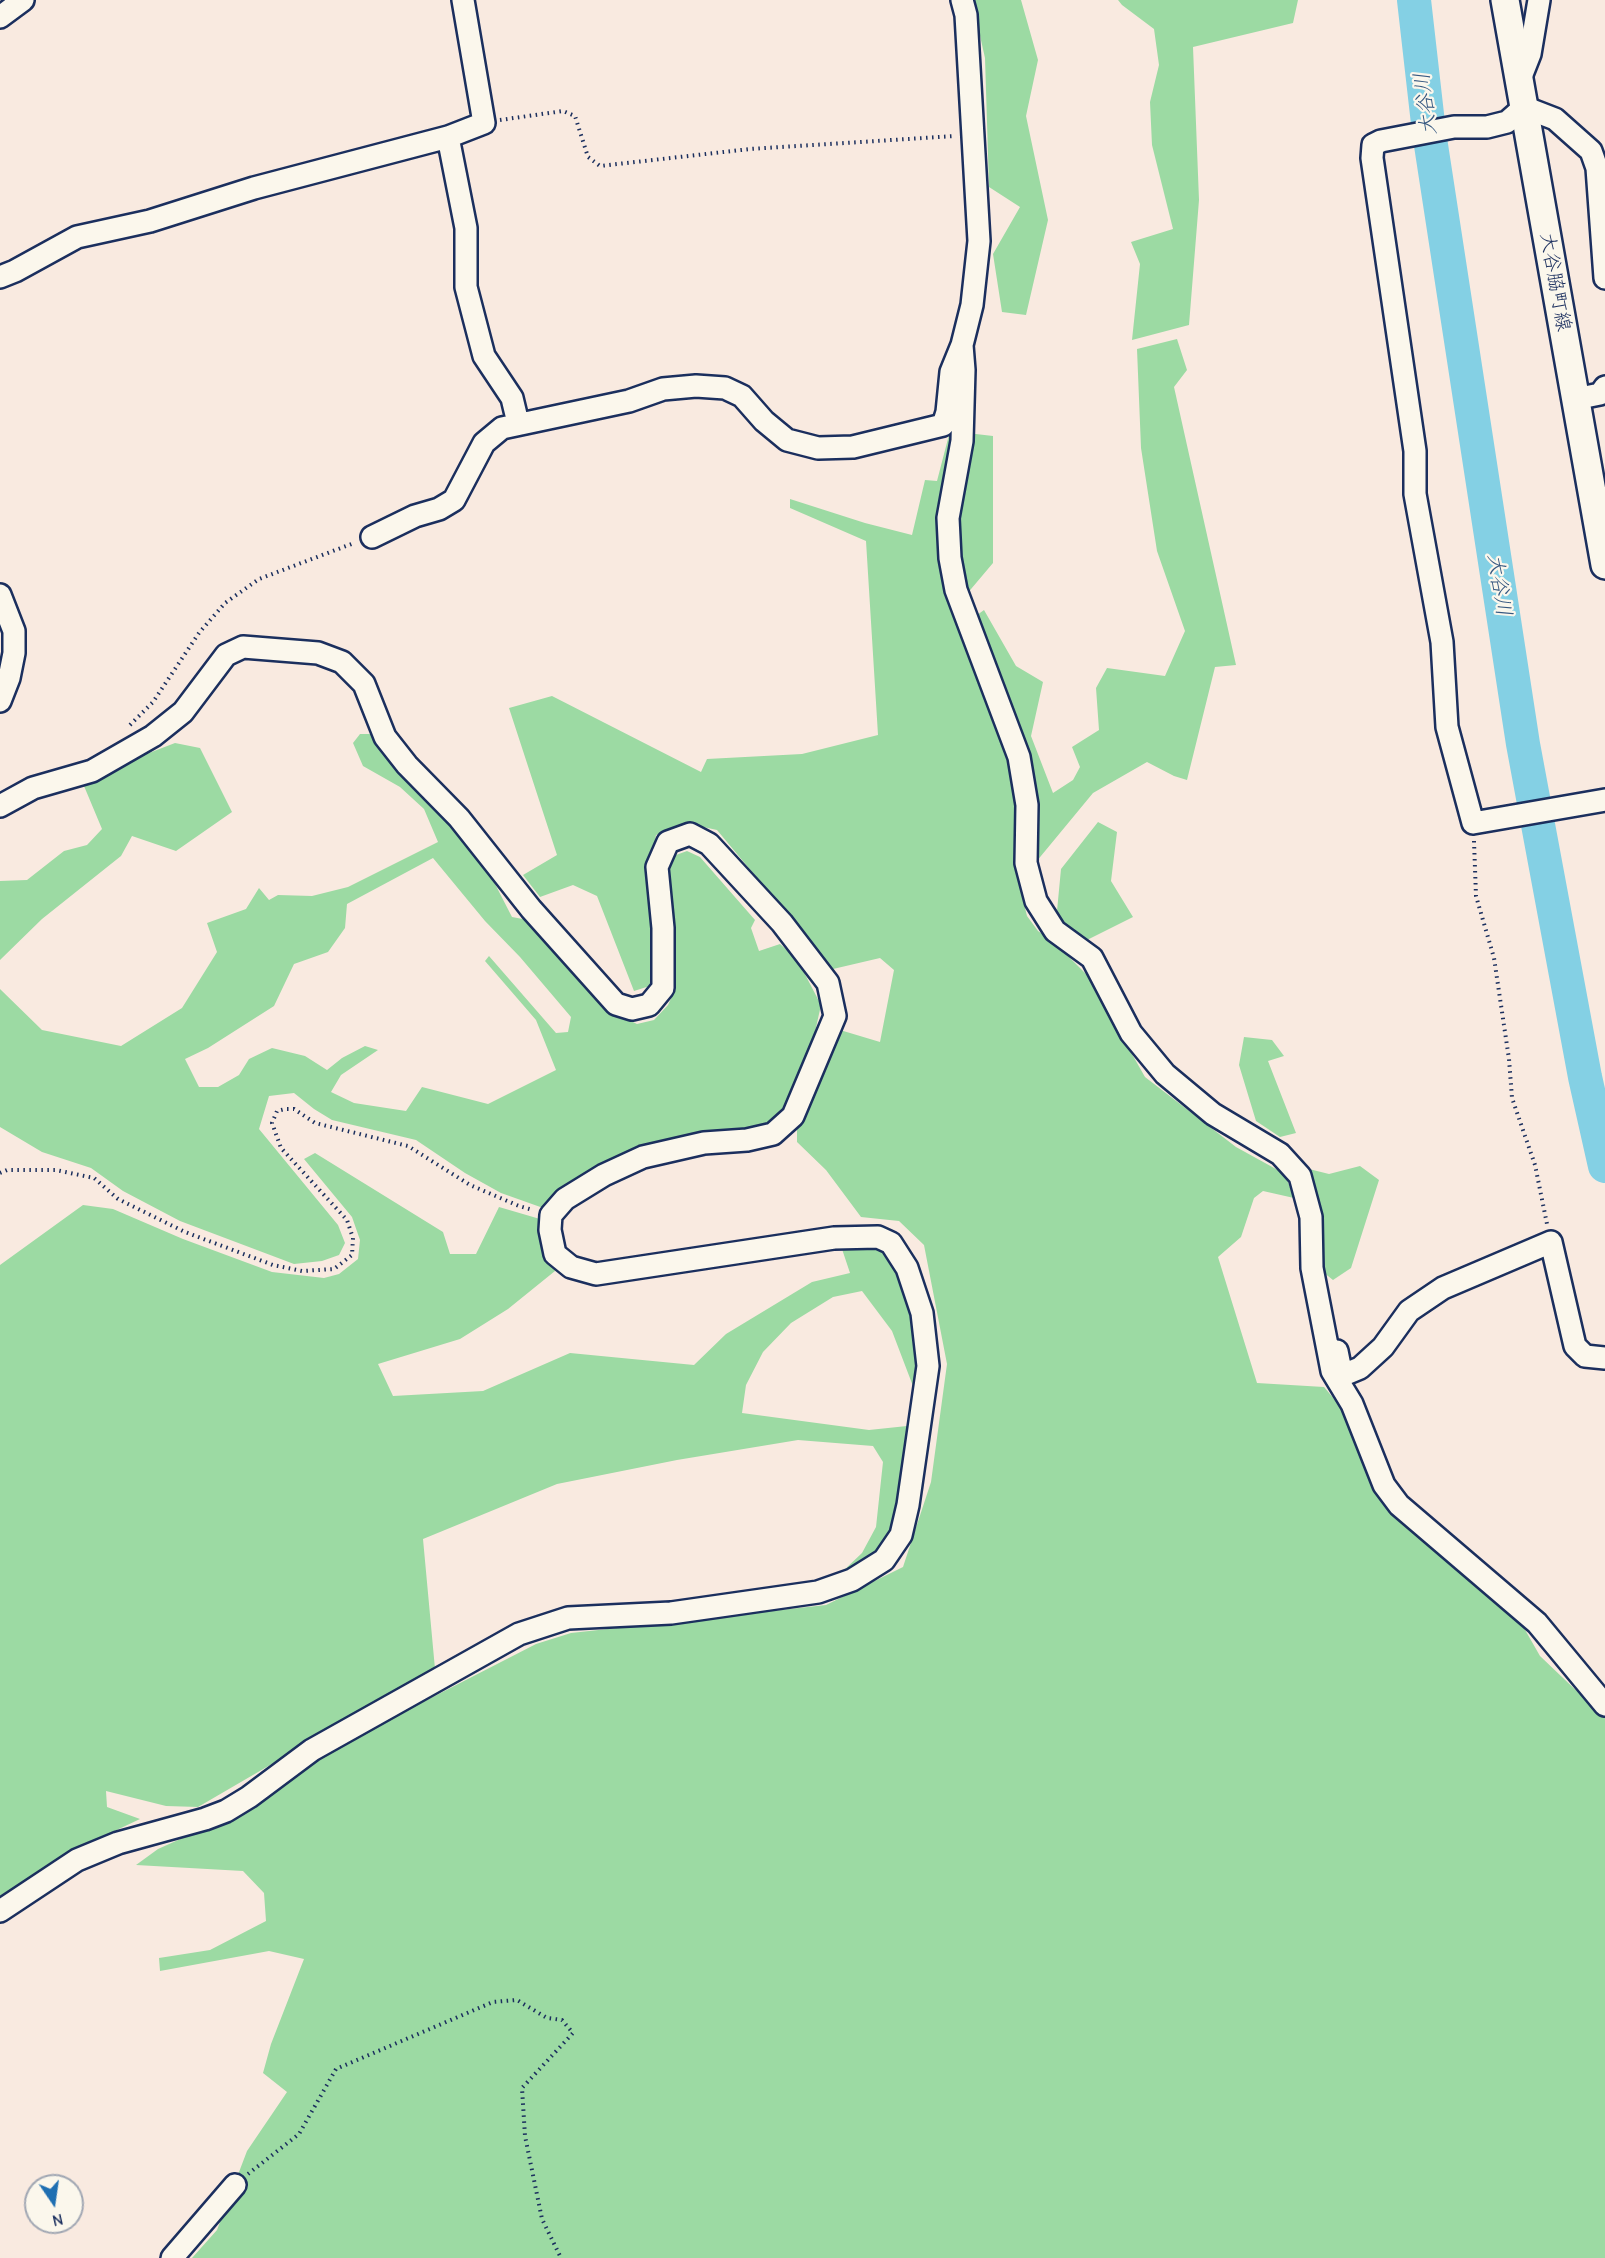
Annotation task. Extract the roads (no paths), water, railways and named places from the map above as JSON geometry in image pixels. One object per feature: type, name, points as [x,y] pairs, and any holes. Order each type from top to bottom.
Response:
[{"type":"main road","name":"大谷脇町線","points":[[1505,0],[1605,565]]},
{"type":"street","points":[[0,16],[23,0]]},
{"type":"street","points":[[0,277],[15,272],[77,237],[150,221],[254,188],[448,137],[484,123],[463,0]]},
{"type":"street","points":[[372,537],[415,516],[439,509],[454,500],[484,443],[502,428],[629,401],[663,389],[696,386],[725,388],[742,396],[764,421],[787,440],[818,448],[853,447],[943,425],[951,372],[962,345],[972,305],[979,241],[966,15],[962,0]]},
{"type":"street","points":[[1539,0],[1521,94],[1508,122],[1487,127],[1454,127],[1381,141],[1373,145],[1372,158],[1415,451],[1415,494],[1442,642],[1447,726],[1473,823],[1605,800]]},
{"type":"street","points":[[1521,94],[1555,119],[1591,151],[1597,168],[1605,278]]},
{"type":"street","points":[[448,137],[466,228],[466,286],[484,356],[512,399],[518,423]]},
{"type":"street","points":[[962,345],[964,370],[962,441],[948,518],[950,558],[956,590],[1019,757],[1027,805],[1026,863],[1036,901],[1055,932],[1092,958],[1131,1033],[1165,1074],[1213,1114],[1280,1154],[1300,1176],[1311,1217],[1312,1268],[1332,1371],[1352,1404],[1384,1485],[1399,1505],[1537,1623],[1605,1705]]},
{"type":"street","points":[[1575,399],[1600,394],[1605,387]]},
{"type":"street","points":[[0,595],[14,631],[14,653],[9,678],[0,701]]},
{"type":"street","points":[[0,806],[33,788],[92,771],[153,736],[183,712],[226,655],[243,647],[318,653],[342,662],[364,684],[386,737],[407,765],[459,818],[531,909],[616,1004],[632,1009],[649,1005],[663,988],[663,928],[657,867],[668,843],[690,834],[709,844],[782,923],[828,983],[835,1016],[793,1116],[773,1134],[747,1140],[704,1143],[643,1157],[604,1175],[565,1200],[551,1215],[550,1230],[555,1254],[571,1267],[596,1274],[834,1238],[878,1237],[891,1244],[907,1268],[922,1313],[928,1366],[908,1505],[901,1535],[884,1560],[852,1580],[818,1592],[671,1613],[568,1618],[519,1634],[312,1750],[249,1797],[226,1810],[205,1819],[118,1843],[77,1860],[0,1911]]},
{"type":"street","points":[[1322,1328],[1334,1339],[1340,1366],[1348,1373],[1360,1368],[1383,1347],[1408,1311],[1443,1288],[1551,1242],[1575,1346],[1585,1356],[1605,1358]]},
{"type":"street","points":[[172,2258],[235,2185]]},
{"type":"waterway","name":"大谷川","points":[[1414,0],[1429,132],[1523,744],[1585,1077],[1605,1166]]}]
